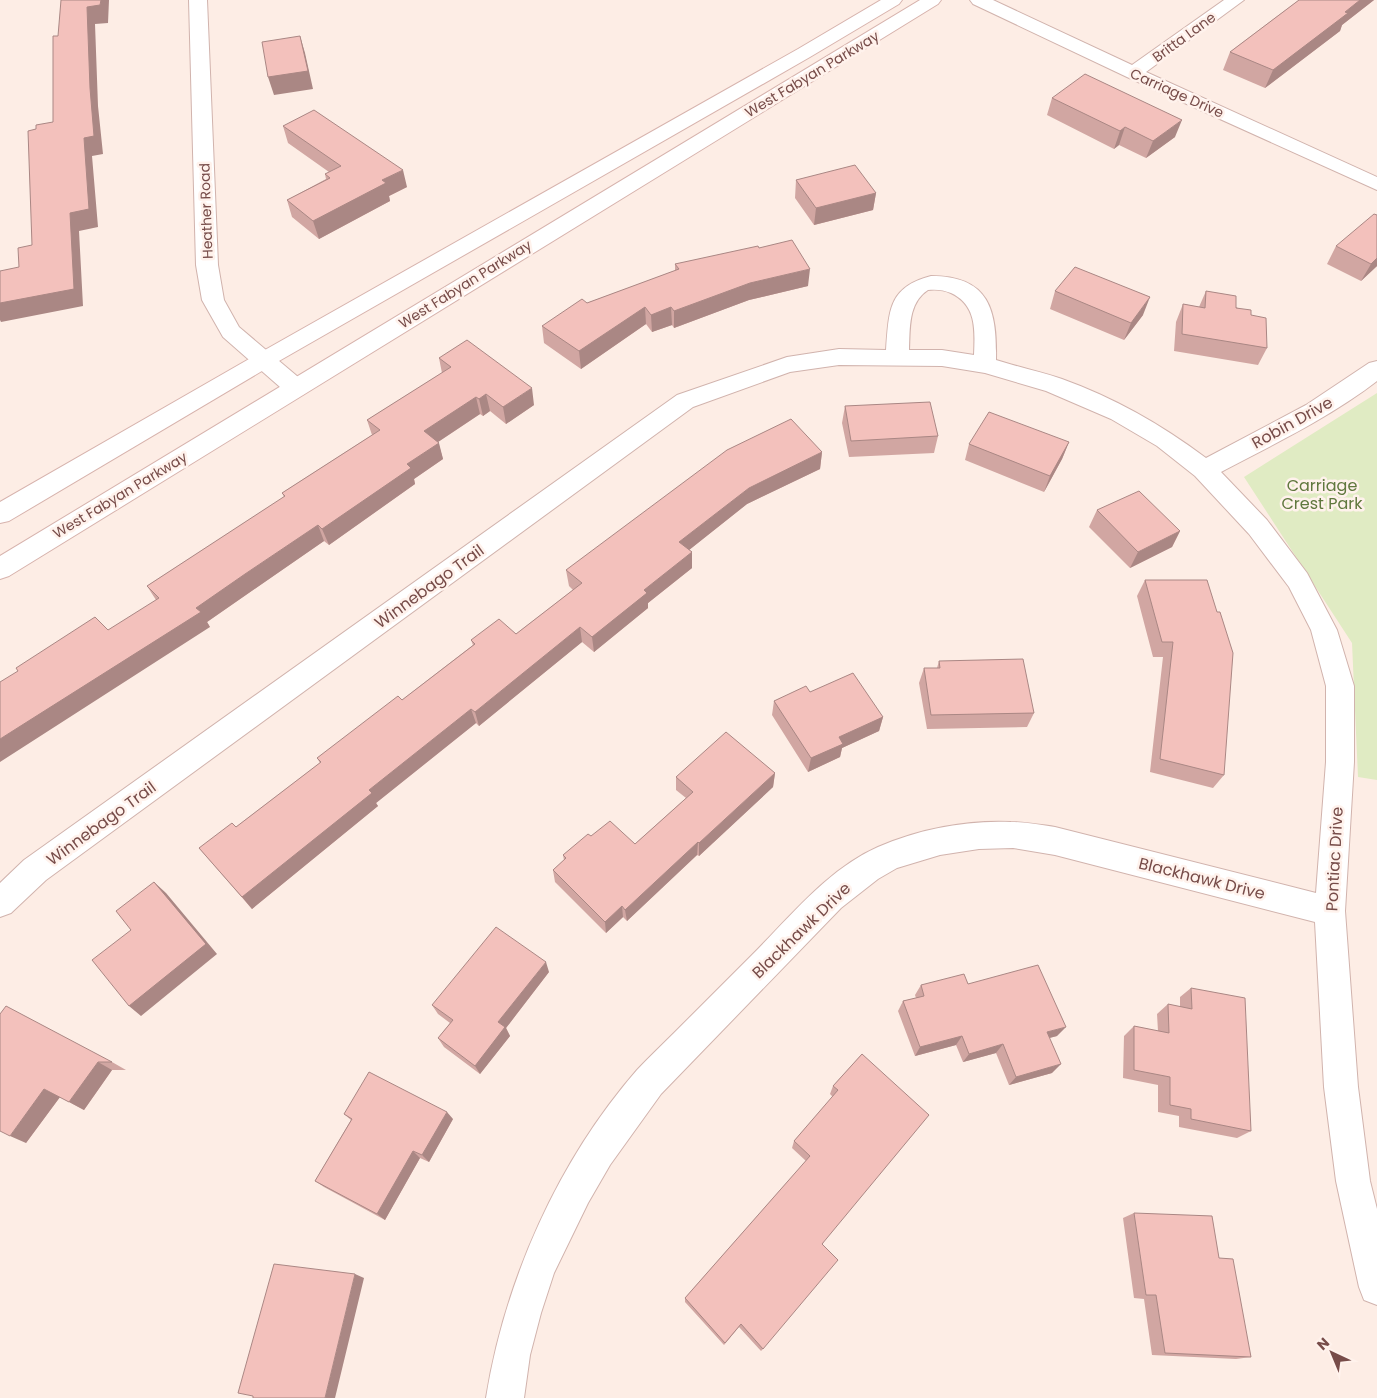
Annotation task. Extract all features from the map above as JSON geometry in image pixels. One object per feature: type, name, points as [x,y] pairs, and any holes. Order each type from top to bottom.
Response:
[{"type":"street","name":"West Fabyan Parkway","points":[[0,514],[264,360],[796,58],[893,0]]},
{"type":"street","name":"West Fabyan Parkway","points":[[0,569],[932,0]]},
{"type":"street","name":"Carriage Drive","points":[[979,0],[1133,73],[1377,184]]},
{"type":"street","name":"Britta Lane","points":[[1133,73],[1235,0]]},
{"type":"street","name":"Heather Road","points":[[201,1],[207,265],[213,300],[231,332],[296,388]]},
{"type":"street","points":[[897,357],[903,305],[912,290],[930,283],[955,285],[974,296],[983,315],[986,365]]},
{"type":"street","name":"Winnebago Trail","points":[[0,903],[43,865],[685,401],[787,365],[839,357],[942,358],[986,365],[1054,385],[1119,413],[1165,440],[1204,470]]},
{"type":"street","name":"Robin Drive","points":[[1204,470],[1350,389],[1377,369]]},
{"type":"street","name":"Pontiac Drive","points":[[1204,470],[1258,527],[1298,580],[1324,630],[1340,686],[1340,762],[1330,911],[1341,1087],[1353,1181],[1377,1288]]},
{"type":"street","name":"Blackhawk Drive","points":[[505,1398],[507,1378],[523,1312],[544,1253],[586,1171],[622,1115],[649,1082],[830,898],[867,869],[888,857],[920,846],[980,836],[1013,835],[1055,841],[1330,911]]},
{"type":"green space","name":"Carriage Crest Park","points":[[1377,393],[1377,780],[1358,777],[1352,643],[1244,477]]},
{"type":"building","points":[[61,0],[101,0],[100,5],[87,7],[94,136],[84,138],[89,209],[70,213],[74,289],[0,303],[0,271],[19,267],[18,248],[32,245],[28,131],[36,129],[36,125],[53,122],[53,36],[58,36]]},
{"type":"building","points":[[1299,0],[1360,0],[1345,12],[1348,13],[1273,70],[1230,52]]},
{"type":"building","points":[[300,36],[308,71],[268,77],[262,42]]},
{"type":"building","points":[[1085,74],[1182,120],[1153,141],[1125,127],[1120,131],[1052,98]]},
{"type":"building","points":[[314,110],[403,170],[382,180],[386,183],[313,221],[287,200],[330,178],[325,174],[341,166],[283,126]]},
{"type":"building","points":[[855,165],[876,193],[816,208],[796,180]]},
{"type":"building","points":[[1374,214],[1377,215],[1377,258],[1371,264],[1336,246]]},
{"type":"building","points":[[792,240],[810,269],[750,283],[674,311],[671,307],[651,315],[645,307],[579,351],[542,326],[582,299],[587,303],[679,269],[675,264]]},
{"type":"building","points":[[1075,267],[1150,297],[1131,323],[1055,291]]},
{"type":"building","points":[[1206,291],[1236,296],[1236,308],[1251,310],[1251,315],[1266,318],[1267,348],[1182,334],[1183,304],[1205,308]]},
{"type":"building","points":[[467,340],[532,388],[503,407],[486,394],[479,399],[476,397],[424,431],[439,443],[407,464],[411,468],[322,529],[318,525],[245,574],[196,608],[201,612],[0,739],[0,682],[18,671],[16,668],[95,617],[108,630],[159,598],[147,586],[285,496],[282,493],[380,430],[367,420],[451,367],[439,358]]},
{"type":"building","points":[[930,402],[938,436],[851,441],[845,406]]},
{"type":"building","points":[[989,412],[1069,442],[1050,476],[969,444]]},
{"type":"building","points":[[791,419],[822,452],[749,488],[679,542],[692,552],[644,590],[647,593],[592,637],[580,627],[475,712],[471,709],[369,790],[372,793],[242,897],[199,848],[232,823],[236,827],[321,762],[317,758],[398,696],[402,700],[475,644],[471,640],[499,619],[516,634],[582,583],[566,570],[727,450]]},
{"type":"building","points":[[1139,491],[1180,531],[1138,552],[1097,510]]},
{"type":"building","points":[[1145,580],[1207,580],[1217,612],[1220,612],[1233,653],[1224,775],[1160,759],[1173,642],[1162,642]]},
{"type":"building","points":[[1023,659],[1034,713],[931,715],[924,668],[940,668],[939,661]]},
{"type":"building","points":[[853,673],[883,717],[839,737],[843,744],[811,758],[774,701],[806,686],[810,692]]},
{"type":"building","points":[[726,732],[775,773],[625,910],[622,906],[605,922],[553,870],[566,858],[563,855],[588,834],[591,836],[610,821],[635,844],[693,792],[676,777]]},
{"type":"building","points":[[154,882],[206,944],[129,1006],[92,960],[131,930],[116,911]]},
{"type":"building","points":[[496,927],[546,962],[498,1022],[505,1027],[475,1066],[438,1038],[453,1020],[432,1005]]},
{"type":"building","points":[[1038,965],[1066,1027],[1047,1032],[1061,1064],[1016,1077],[1003,1044],[969,1054],[962,1036],[920,1047],[903,1001],[924,996],[921,985],[964,974],[968,984]]},
{"type":"building","points":[[1191,988],[1245,998],[1251,1131],[1191,1119],[1191,1109],[1170,1105],[1170,1077],[1134,1070],[1134,1026],[1169,1033],[1168,1004],[1192,1009]]},
{"type":"building","points":[[6,1006],[112,1062],[98,1062],[69,1102],[44,1089],[10,1136],[0,1131],[0,1014]]},
{"type":"building","points":[[862,1054],[929,1115],[822,1244],[838,1260],[763,1349],[741,1324],[725,1343],[685,1298],[810,1156],[794,1141],[838,1090],[833,1086]]},
{"type":"building","points":[[369,1072],[447,1112],[422,1155],[413,1151],[377,1214],[315,1181],[352,1119],[344,1114]]},
{"type":"building","points":[[1134,1213],[1212,1216],[1219,1258],[1233,1259],[1251,1357],[1165,1353],[1156,1295],[1146,1295]]},
{"type":"building","points":[[274,1264],[355,1274],[325,1398],[253,1398],[253,1396],[238,1393]]}]
